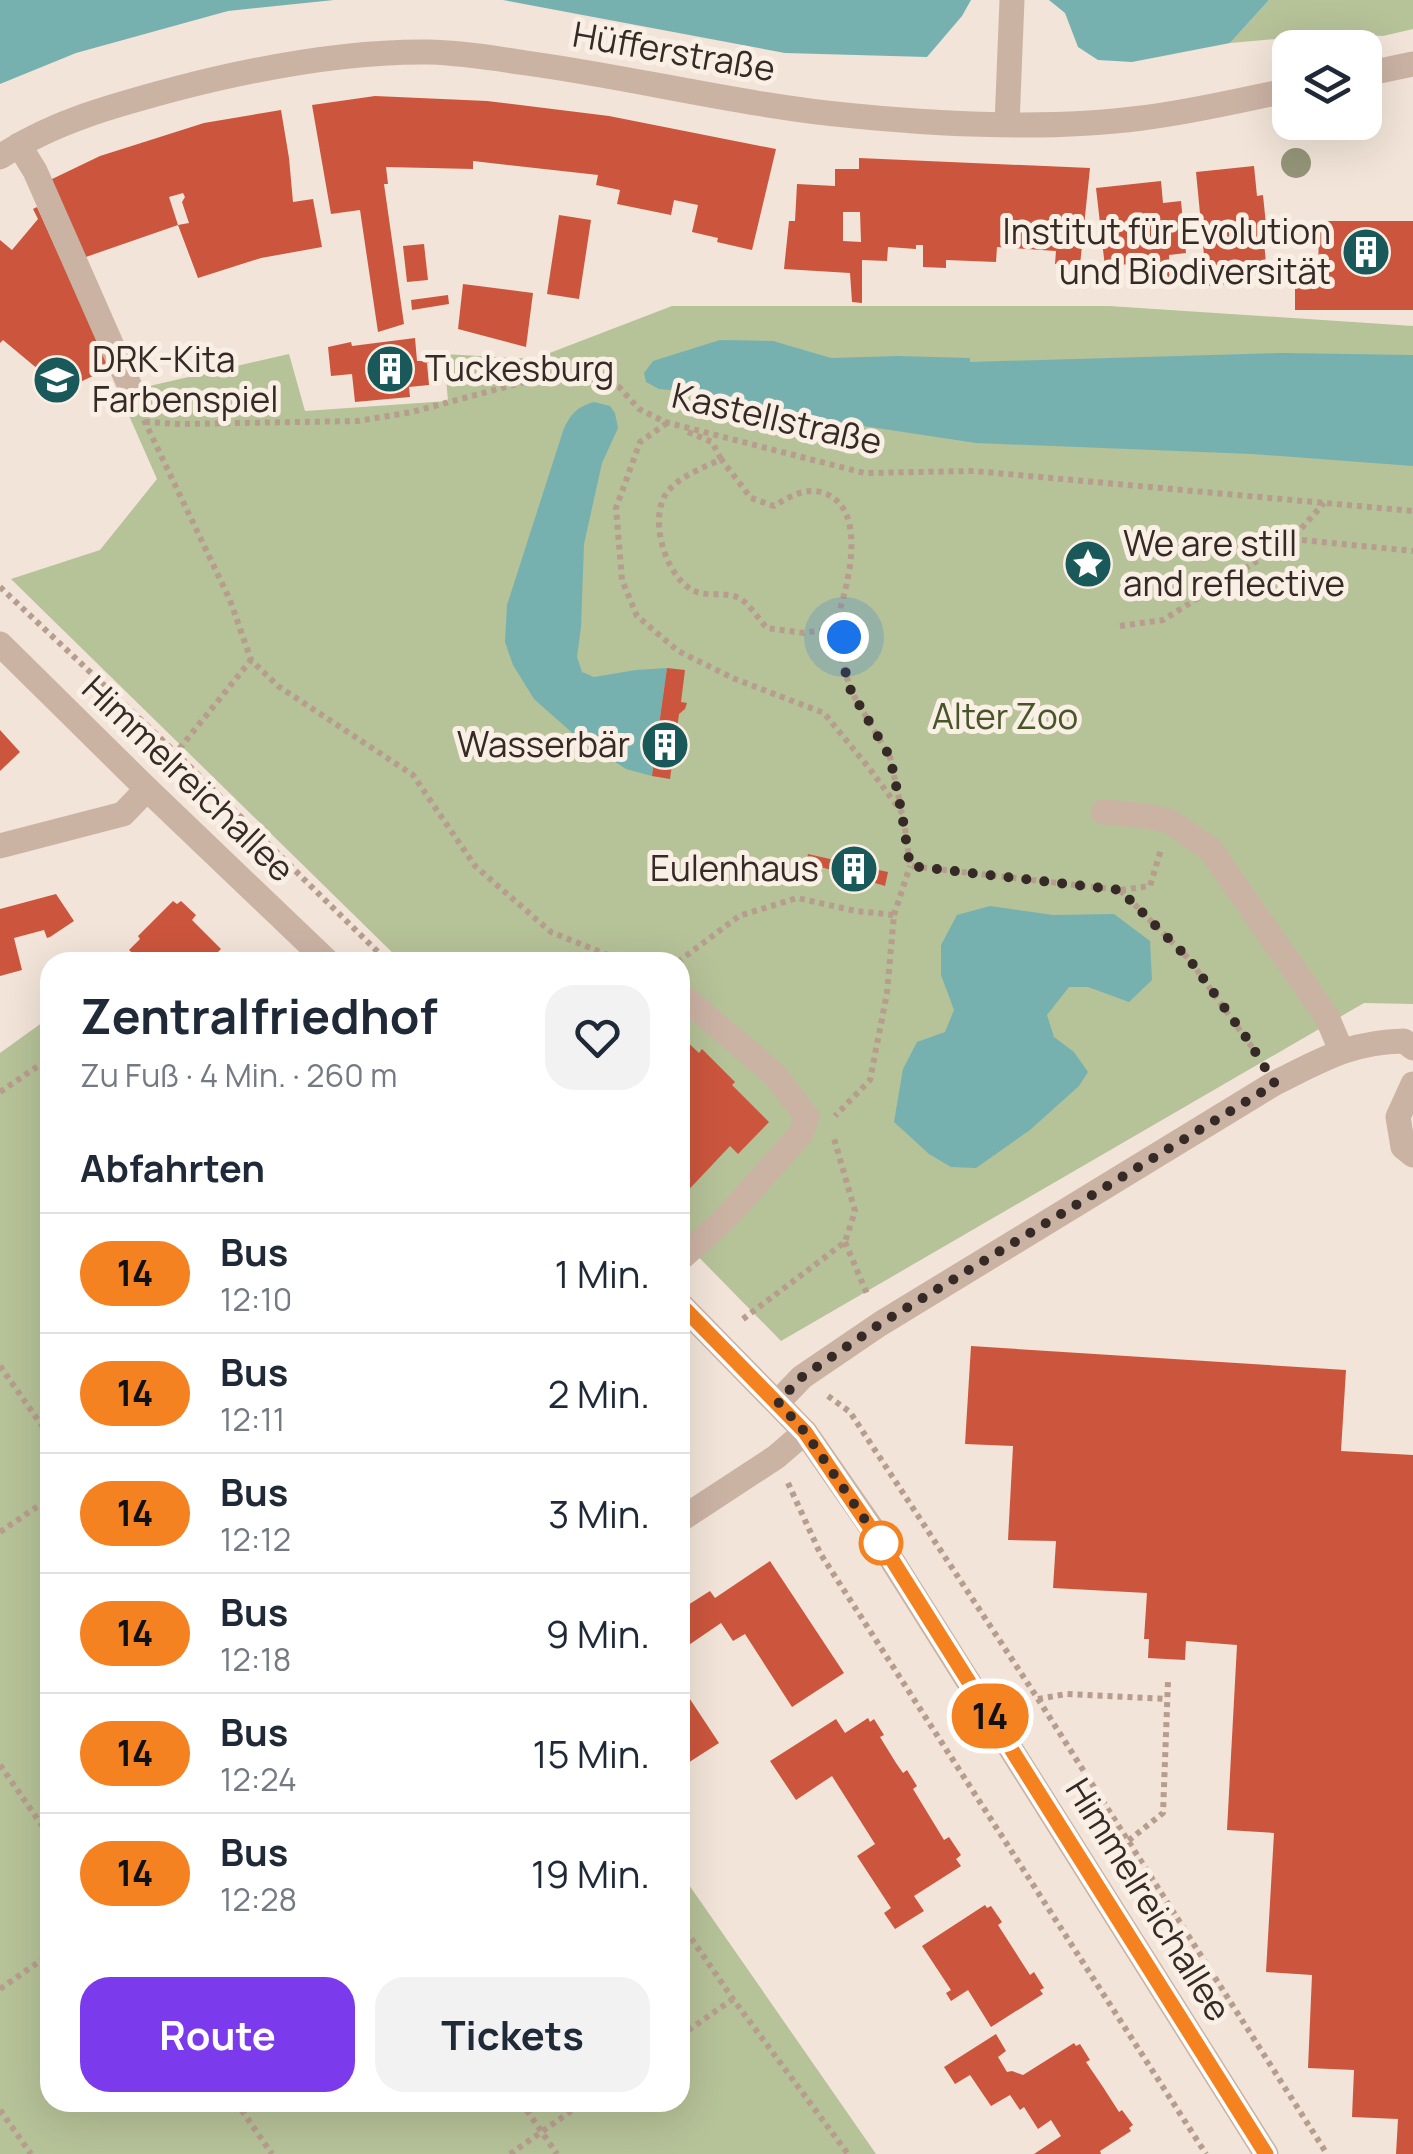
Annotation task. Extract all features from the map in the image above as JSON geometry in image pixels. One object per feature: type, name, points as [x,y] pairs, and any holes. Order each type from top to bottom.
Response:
[{"type":"street","points":[[1007,124],[1012,8]]},
{"type":"street","name":"Hüfferstraße","points":[[9,151],[52,129],[113,107],[243,73],[338,58],[428,52],[564,68],[819,112],[1007,124],[1138,119],[1272,93]]},
{"type":"street","points":[[1382,70],[1413,64]]},
{"type":"street","points":[[9,151],[35,171],[131,390]]},
{"type":"street","name":"Himmelreichallee","points":[[0,644],[318,952]]},
{"type":"street","points":[[0,846],[123,814],[147,789]]},
{"type":"street","points":[[1102,812],[1169,822],[1210,849],[1327,1017],[1341,1050]]},
{"type":"street","points":[[690,1003],[774,1074],[807,1117],[800,1135],[723,1221],[690,1249]]},
{"type":"street","points":[[778,1402],[802,1377],[880,1324],[1275,1084],[1341,1050],[1378,1041],[1404,1041],[1413,1048]]},
{"type":"street","points":[[1413,1084],[1398,1116],[1403,1147],[1413,1155]]},
{"type":"street","name":"Himmelreichallee","points":[[690,1314],[805,1432],[871,1527],[1266,2154]]},
{"type":"street","points":[[690,1513],[776,1457],[805,1432]]},
{"type":"path","points":[[1267,66],[1272,62]]},
{"type":"path","name":"Kastellstraße","points":[[145,422],[358,421],[412,412],[539,378],[599,378],[619,388],[639,409],[665,422],[864,473],[974,471],[1413,511]]},
{"type":"path","points":[[131,390],[230,600],[251,660],[278,686],[413,775],[474,866],[551,932],[600,952]]},
{"type":"path","points":[[834,628],[852,537],[848,514],[836,498],[813,489],[789,496],[774,506],[751,498],[720,459],[712,442],[665,422],[640,442],[616,508],[622,580],[637,616],[678,652],[824,713],[902,814]]},
{"type":"path","points":[[720,459],[667,492],[658,524],[672,568],[686,587],[700,594],[734,596],[767,628],[804,633],[834,628]]},
{"type":"path","points":[[1120,626],[1162,620],[1292,538],[1325,502]]},
{"type":"path","points":[[1292,538],[1413,551]]},
{"type":"path","points":[[0,587],[378,952]]},
{"type":"path","points":[[744,1319],[845,1242],[855,1211],[830,1122],[870,1080],[887,993],[894,915],[910,866],[890,757],[851,691],[842,660],[844,637],[834,628]]},
{"type":"path","points":[[176,753],[251,660]]},
{"type":"path","points":[[910,866],[1120,890],[1150,886],[1169,822]]},
{"type":"path","points":[[1120,890],[1189,959],[1275,1084]]},
{"type":"path","points":[[690,953],[739,916],[797,898],[894,915]]},
{"type":"path","points":[[0,1092],[40,1065]]},
{"type":"path","points":[[845,1242],[866,1294]]},
{"type":"path","points":[[0,1366],[40,1424]]},
{"type":"path","points":[[802,1377],[850,1412],[1327,2154]]},
{"type":"path","points":[[776,1457],[820,1552],[1206,2154]]},
{"type":"path","points":[[0,1532],[40,1505]]},
{"type":"path","points":[[1088,1872],[1162,1813],[1168,1681]]},
{"type":"path","points":[[1038,1699],[1066,1694],[1167,1699]]},
{"type":"path","points":[[0,1764],[40,1822]]},
{"type":"path","points":[[690,1936],[848,2154]]},
{"type":"path","points":[[0,1989],[40,1961]]},
{"type":"path","points":[[690,2029],[734,2000]]},
{"type":"path","points":[[0,2110],[30,2154]]},
{"type":"path","points":[[243,2112],[272,2154]]},
{"type":"path","points":[[528,2112],[557,2154]]},
{"type":"path","points":[[510,2154],[570,2112]]},
{"type":"green space","points":[[1269,0],[1413,0],[1413,29],[1383,36],[1382,30],[1272,30],[1272,39],[1230,43]]},
{"type":"green space","name":"Alter Zoo","points":[[672,306],[1109,306],[1413,326],[1413,1004],[1364,1003],[781,1341],[690,1248],[690,952],[392,952],[11,579],[100,550],[157,479],[119,393],[289,354],[305,411],[448,401],[444,354],[534,359]]},
{"type":"green space","points":[[40,1024],[40,2112],[690,2112],[690,1886],[876,2154],[0,2154],[0,1053]]},
{"type":"water","points":[[0,0],[334,0],[228,11],[76,53],[0,84]]},
{"type":"water","points":[[503,0],[971,0],[927,57],[785,53]]},
{"type":"water","points":[[1049,0],[1269,0],[1230,43],[1132,62],[1098,60],[1078,47],[1065,13]]},
{"type":"water","points":[[720,340],[773,341],[831,358],[970,358],[970,362],[1283,353],[1413,355],[1413,466],[1252,454],[976,443],[804,417],[659,389],[646,382],[644,373],[653,361]]},
{"type":"water","points":[[594,402],[610,406],[618,428],[602,463],[584,544],[577,657],[582,672],[594,677],[667,668],[652,776],[626,769],[578,738],[534,699],[513,665],[505,642],[507,605],[563,431],[574,412]]},
{"type":"water","points":[[990,906],[1053,915],[1114,914],[1150,941],[1152,980],[1129,1002],[1088,987],[1069,987],[1047,1015],[1054,1037],[1074,1052],[1088,1072],[1079,1086],[1030,1130],[976,1168],[951,1167],[929,1154],[894,1122],[903,1069],[917,1042],[945,1032],[954,1010],[941,975],[941,945],[957,915]]},
{"type":"building","points":[[375,96],[487,101],[609,116],[776,149],[752,250],[692,232],[698,205],[674,200],[671,215],[617,204],[620,190],[596,185],[598,175],[473,161],[473,169],[386,167],[388,184],[384,184],[404,324],[378,332],[360,210],[331,214],[312,105]]},
{"type":"building","points":[[281,110],[293,202],[313,199],[322,247],[261,258],[198,278],[178,225],[83,258],[50,180],[100,156],[204,123]],"holes":[[[183,193],[189,223],[178,225],[169,197]]]},
{"type":"building","points":[[859,158],[1090,168],[1080,265],[1055,264],[1056,251],[997,247],[996,262],[946,260],[946,268],[923,267],[923,245],[916,245],[916,249],[888,247],[887,261],[862,260],[862,303],[852,302],[850,273],[784,269],[789,221],[795,221],[797,184],[835,186],[835,169],[859,169]],"holes":[[[843,212],[860,212],[861,242],[843,241]]]},
{"type":"building","points":[[1254,166],[1257,196],[1263,195],[1266,225],[1260,225],[1266,280],[1207,286],[1196,172]]},
{"type":"building","points":[[1161,181],[1163,203],[1181,201],[1186,253],[1169,255],[1170,283],[1139,286],[1137,263],[1105,267],[1096,188]]},
{"type":"building","points":[[37,207],[110,368],[63,390],[3,340],[0,343],[0,240],[12,250],[38,219],[33,209]]},
{"type":"building","points":[[559,215],[591,220],[579,299],[547,294]]},
{"type":"building","name":"Institut für Evolution und Biodiversität","points":[[1319,221],[1413,221],[1413,310],[1295,310],[1295,282],[1318,282]]},
{"type":"building","points":[[424,244],[428,280],[407,282],[403,246]]},
{"type":"building","points":[[463,284],[533,293],[526,347],[458,329]]},
{"type":"building","points":[[448,295],[449,304],[412,310],[411,300]]},
{"type":"building","name":"Tuckesburg","points":[[415,338],[417,361],[435,361],[427,363],[429,385],[409,387],[410,397],[355,402],[352,374],[331,376],[328,347]]},
{"type":"building","name":"Wasserbär","points":[[667,668],[685,670],[681,702],[687,703],[679,714],[670,779],[652,776]]},
{"type":"building","points":[[0,730],[20,752],[0,771]]},
{"type":"building","name":"Eulenhaus","points":[[808,854],[853,861],[888,872],[885,886],[862,877],[856,885],[843,886],[836,871],[805,868]]},
{"type":"building","points":[[56,894],[74,921],[47,938],[44,930],[14,938],[22,970],[0,976],[0,909]]},
{"type":"building","points":[[173,901],[181,901],[196,915],[192,920],[221,949],[131,952],[140,939],[138,936]]},
{"type":"building","points":[[690,1044],[699,1053],[702,1049],[769,1122],[738,1154],[730,1146],[690,1188]]},
{"type":"building","points":[[971,1346],[1346,1370],[1341,1451],[1413,1455],[1413,2154],[1396,2154],[1398,2119],[1352,2117],[1354,2070],[1308,2068],[1312,1975],[1266,1972],[1274,1833],[1227,1830],[1237,1645],[1186,1641],[1185,1660],[1148,1658],[1149,1639],[1144,1639],[1147,1593],[1053,1588],[1056,1541],[1008,1540],[1013,1446],[965,1444]]},
{"type":"building","points":[[770,1561],[844,1673],[792,1707],[745,1634],[733,1641],[721,1623],[690,1644],[690,1604],[710,1591],[715,1598]]},
{"type":"building","points":[[690,1699],[719,1743],[690,1762]]},
{"type":"building","points":[[868,1718],[870,1722],[874,1719],[896,1763],[903,1773],[907,1770],[917,1786],[913,1789],[944,1840],[949,1837],[961,1855],[956,1859],[961,1866],[914,1896],[924,1911],[895,1929],[884,1913],[891,1908],[857,1856],[875,1844],[832,1776],[796,1800],[770,1761],[836,1719],[845,1733]]},
{"type":"building","points":[[985,1905],[991,1906],[1002,1922],[998,1925],[1030,1975],[1034,1972],[1044,1988],[1040,1990],[1043,1994],[991,2027],[968,1990],[951,2001],[946,1993],[951,1990],[922,1946]]},
{"type":"building","points":[[996,2034],[1006,2051],[998,2057],[1007,2072],[1023,2075],[1074,2043],[1080,2044],[1090,2060],[1086,2062],[1119,2112],[1122,2110],[1133,2125],[1131,2131],[1101,2154],[1034,2154],[1061,2136],[1051,2120],[1038,2129],[1024,2107],[1020,2110],[1010,2095],[991,2106],[970,2075],[955,2084],[944,2067]]},
{"type":"bus line","name":"14","points":[[690,1314],[805,1432],[871,1527],[1266,2154]]},
{"type":"place","name":"Institut für Evolution und Biodiversität","points":[[1366,252]]},
{"type":"place","name":"Tuckesburg","points":[[390,369]]},
{"type":"place","name":"DRK-Kita Farbenspiel","points":[[57,380]]},
{"type":"place","name":"We are still and reflective","points":[[1088,564]]},
{"type":"place","name":"Wasserbär","points":[[665,745]]},
{"type":"place","name":"Eulenhaus","points":[[854,869]]},
{"type":"route","points":[[844,637],[842,660],[851,691],[890,757],[910,866],[1120,890],[1189,959],[1275,1084],[880,1324],[802,1377],[778,1402],[805,1432],[891,1558],[881,1543]]}]
